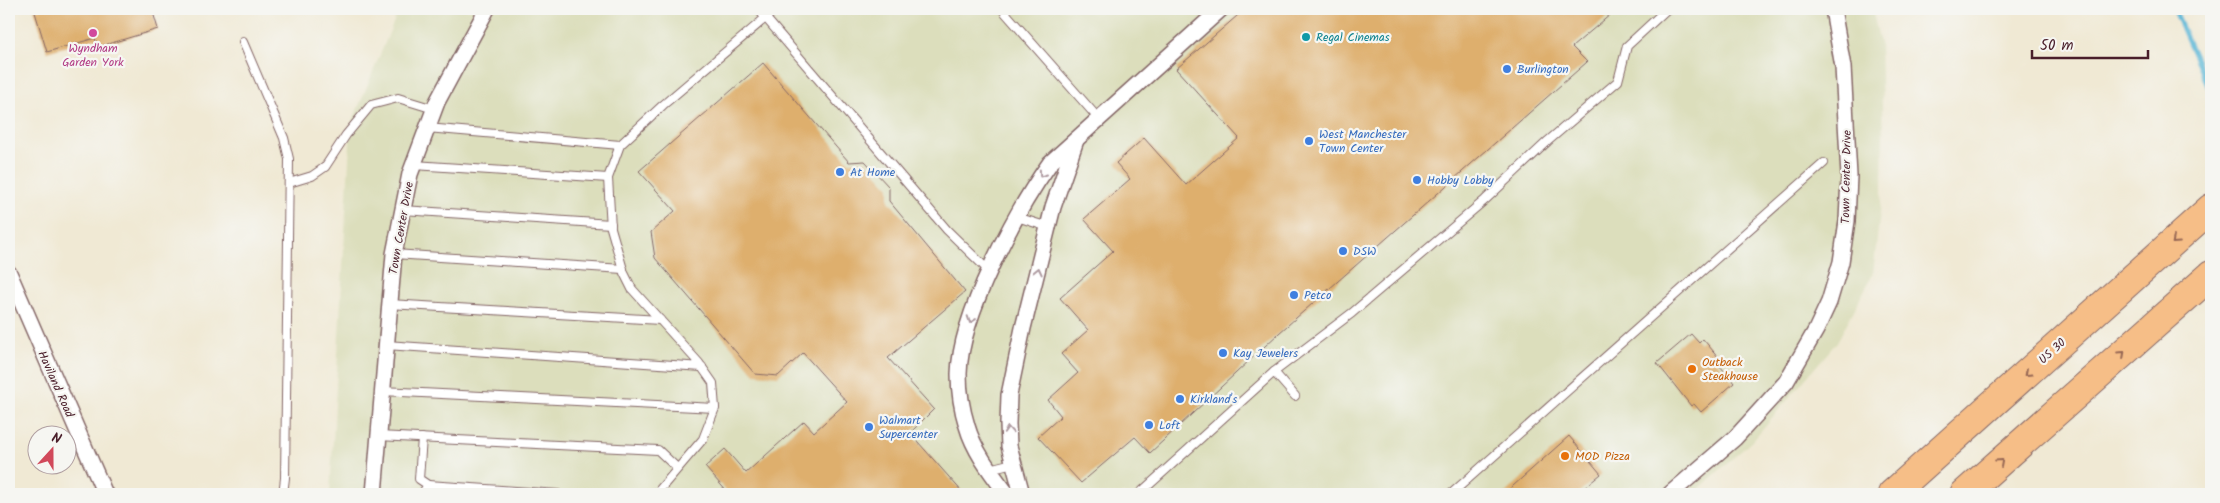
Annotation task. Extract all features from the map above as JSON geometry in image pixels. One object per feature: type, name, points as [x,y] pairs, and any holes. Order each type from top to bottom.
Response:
[{"type":"highway","name":"US 30","points":[[1892,494],[2211,208]]},
{"type":"highway","points":[[1964,494],[2211,274]]},
{"type":"street","name":"Town Center Drive","points":[[374,494],[394,254],[403,210],[414,164],[434,109],[487,9]]},
{"type":"street","points":[[1007,494],[989,469],[967,428],[959,373],[964,339],[990,272],[1037,180],[1050,162],[1221,9]]},
{"type":"street","name":"Town Center Drive","points":[[1670,494],[1735,438],[1786,382],[1816,330],[1829,302],[1841,262],[1847,221],[1849,176],[1843,67],[1833,9]]},
{"type":"street","points":[[1022,494],[1013,463],[1008,424],[1009,395],[1048,227],[1076,140]]},
{"type":"street","name":"Haviland Road","points":[[9,273],[105,494]]},
{"type":"lane","points":[[758,9],[947,230],[990,272]]},
{"type":"lane","points":[[656,494],[703,439],[715,408],[713,383],[632,289],[623,269],[611,224],[608,178],[620,145],[663,105],[776,9]]},
{"type":"lane","points":[[1002,9],[1098,118]]},
{"type":"lane","points":[[1139,494],[1274,372],[1352,313],[1485,200],[1548,141],[1618,81],[1627,46],[1667,9]]},
{"type":"lane","points":[[244,42],[284,138],[289,159],[285,478],[283,494]]},
{"type":"lane","points":[[289,183],[312,176],[325,166],[346,135],[371,105],[398,98],[434,109]]},
{"type":"lane","points":[[427,128],[620,145]]},
{"type":"lane","points":[[1451,494],[1824,163]]},
{"type":"lane","points":[[414,164],[608,178]]},
{"type":"lane","points":[[403,210],[611,224]]},
{"type":"lane","points":[[1017,217],[1048,227]]},
{"type":"lane","points":[[394,254],[623,269]]},
{"type":"lane","points":[[389,304],[660,320]]},
{"type":"lane","points":[[386,345],[702,368]]},
{"type":"lane","points":[[1274,372],[1295,396]]},
{"type":"lane","points":[[382,391],[715,408]]},
{"type":"lane","points":[[378,436],[658,450],[677,468]]},
{"type":"lane","points":[[422,438],[419,478],[428,485],[558,494]]},
{"type":"lane","points":[[989,469],[1013,463]]},
{"type":"lane","points":[[422,494],[428,485]]},
{"type":"shaded area","name":"West Manchester Town Center","points":[[399,9],[1872,9],[1880,43],[1883,137],[1882,194],[1873,274],[1837,342],[1752,441],[1693,494],[330,494],[351,125]]},
{"type":"building","name":"Wyndham Garden York","points":[[34,9],[152,9],[158,29],[98,47],[95,38],[47,52]]},
{"type":"building","points":[[1245,9],[1617,9],[1572,47],[1587,62],[1279,333],[1150,453],[1135,437],[1081,483],[1038,437],[1061,416],[1048,400],[1078,373],[1061,354],[1088,330],[1060,298],[1113,251],[1084,219],[1130,179],[1116,163],[1144,138],[1186,185],[1239,138],[1176,69]]},
{"type":"building","points":[[763,63],[849,162],[865,161],[889,187],[889,201],[965,292],[888,358],[934,409],[910,433],[964,494],[729,494],[705,467],[725,449],[746,473],[804,421],[814,432],[847,402],[803,353],[778,376],[755,374],[655,258],[651,232],[675,211],[639,171]]},
{"type":"building","name":"Outback Steakhouse","points":[[1691,334],[1699,343],[1703,339],[1719,358],[1716,361],[1734,383],[1701,412],[1694,404],[1691,406],[1657,363]]},
{"type":"building","points":[[1569,436],[1601,474],[1577,494],[1504,494]]},
{"type":"waterway","points":[[2174,9],[2211,93]]},
{"type":"place","name":"Wyndham Garden York","points":[[93,33]]},
{"type":"place","name":"Regal Cinemas","points":[[1306,37]]},
{"type":"place","name":"Burlington","points":[[1507,69]]},
{"type":"place","name":"West Manchester Town Center","points":[[1309,141]]},
{"type":"place","name":"At Home","points":[[840,172]]},
{"type":"place","name":"Hobby Lobby","points":[[1417,180]]},
{"type":"place","name":"DSW","points":[[1343,251]]},
{"type":"place","name":"Petco","points":[[1294,295]]},
{"type":"place","name":"Kay Jewelers","points":[[1223,353]]},
{"type":"place","name":"Outback Steakhouse","points":[[1692,369]]},
{"type":"place","name":"Kirkland's","points":[[1180,399]]},
{"type":"place","name":"Loft","points":[[1149,425]]},
{"type":"place","name":"Walmart Supercenter","points":[[869,427]]},
{"type":"place","name":"MOD Pizza","points":[[1565,456]]}]
